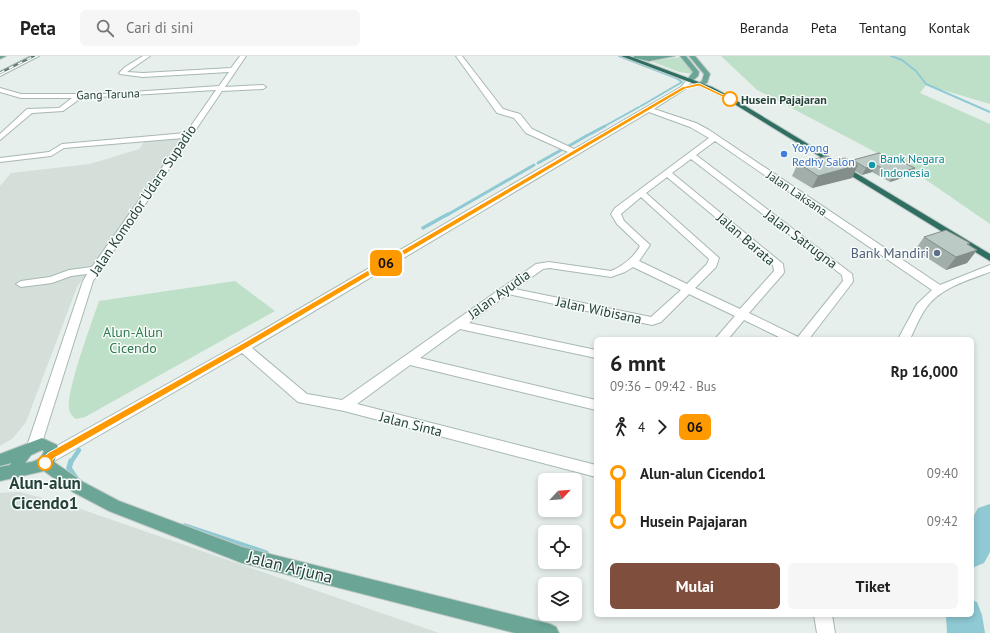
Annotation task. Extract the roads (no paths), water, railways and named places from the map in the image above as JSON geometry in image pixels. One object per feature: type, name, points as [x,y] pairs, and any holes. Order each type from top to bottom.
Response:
[{"type":"highway","points":[[624,56],[694,83],[728,92],[789,127],[990,249]]},
{"type":"highway","points":[[635,57],[733,100],[990,258]]},
{"type":"main road","points":[[635,57],[649,59],[672,56]]},
{"type":"main road","points":[[683,56],[696,72],[694,83]]},
{"type":"main road","points":[[692,56],[707,74],[694,83]]},
{"type":"main road","name":"Jalan Arjuna","points":[[0,460],[42,444],[49,445],[52,449],[48,459],[78,487],[114,506],[242,555],[508,627],[550,633]]},
{"type":"main road","points":[[20,468],[17,466],[18,461],[28,450]]},
{"type":"main road","points":[[0,474],[20,468],[31,470],[48,459]]},
{"type":"street","points":[[0,74],[36,56]]},
{"type":"street","points":[[147,56],[127,68],[122,73],[143,75],[233,70]]},
{"type":"street","name":"Jalan Komodor Udara Supadio","points":[[28,450],[88,281],[243,56]]},
{"type":"street","points":[[459,56],[500,111],[517,116],[529,131],[573,150]]},
{"type":"street","points":[[48,459],[243,347],[573,150],[694,83]]},
{"type":"street","name":"Gang Taruna","points":[[0,90],[21,96],[79,96],[132,95],[183,89],[263,87]]},
{"type":"street","points":[[0,138],[30,111],[61,110],[79,96]]},
{"type":"street","name":"Jalan Laksana","points":[[648,109],[693,125],[714,138],[940,290]]},
{"type":"street","points":[[0,160],[51,154],[62,146],[188,135]]},
{"type":"street","name":"Jalan Ayudia","points":[[344,406],[504,290],[540,266],[549,265],[611,274],[620,272],[643,251],[644,245],[620,222],[616,214],[618,210],[714,138]]},
{"type":"street","name":"Jalan Satrugna","points":[[691,155],[847,274],[848,281],[805,337]]},
{"type":"street","name":"Jalan Barata","points":[[667,173],[778,264],[779,272],[723,337]]},
{"type":"street","name":"Jalan Wibisana","points":[[504,290],[652,321],[657,319],[712,265],[714,258],[641,193]]},
{"type":"street","points":[[632,262],[789,337]]},
{"type":"street","points":[[905,337],[917,313],[929,297],[940,290],[990,268]]},
{"type":"street","points":[[21,284],[52,280],[69,273],[95,270]]},
{"type":"street","points":[[457,324],[594,354]]},
{"type":"street","name":"Jalan Sinta","points":[[243,347],[303,398],[344,406],[594,470]]},
{"type":"street","points":[[409,360],[594,405]]},
{"type":"street","points":[[823,617],[826,633]]},
{"type":"waterway","points":[[619,56],[676,78],[682,82],[641,106]]},
{"type":"waterway","points":[[891,56],[902,60],[916,71],[926,84],[990,112]]},
{"type":"waterway","points":[[603,127],[639,107]]},
{"type":"waterway","points":[[590,134],[605,126]]},
{"type":"waterway","points":[[567,147],[588,135]]},
{"type":"waterway","points":[[538,163],[563,149]]},
{"type":"waterway","points":[[447,215],[534,165]]},
{"type":"waterway","points":[[423,228],[448,214]]},
{"type":"waterway","points":[[71,462],[79,450]]},
{"type":"waterway","points":[[71,461],[69,468],[77,480]]},
{"type":"waterway","points":[[974,547],[990,519]]},
{"type":"waterway","points":[[185,526],[266,553]]},
{"type":"waterway","points":[[964,617],[966,633]]},
{"type":"railway","points":[[0,73],[34,56]]},
{"type":"place","name":"Husein Pajajaran","points":[[730,99]]},
{"type":"place","name":"Yoyong Redhy Salon","points":[[784,154]]},
{"type":"place","name":"Bank Negara Indonesia","points":[[872,165]]},
{"type":"place","name":"Bank Mandiri","points":[[937,253]]},
{"type":"place","name":"Alun-alun Cicendo1","points":[[45,463]]},
{"type":"park label","name":"Alun-Alun Cicendo","points":[[133,340]]}]
